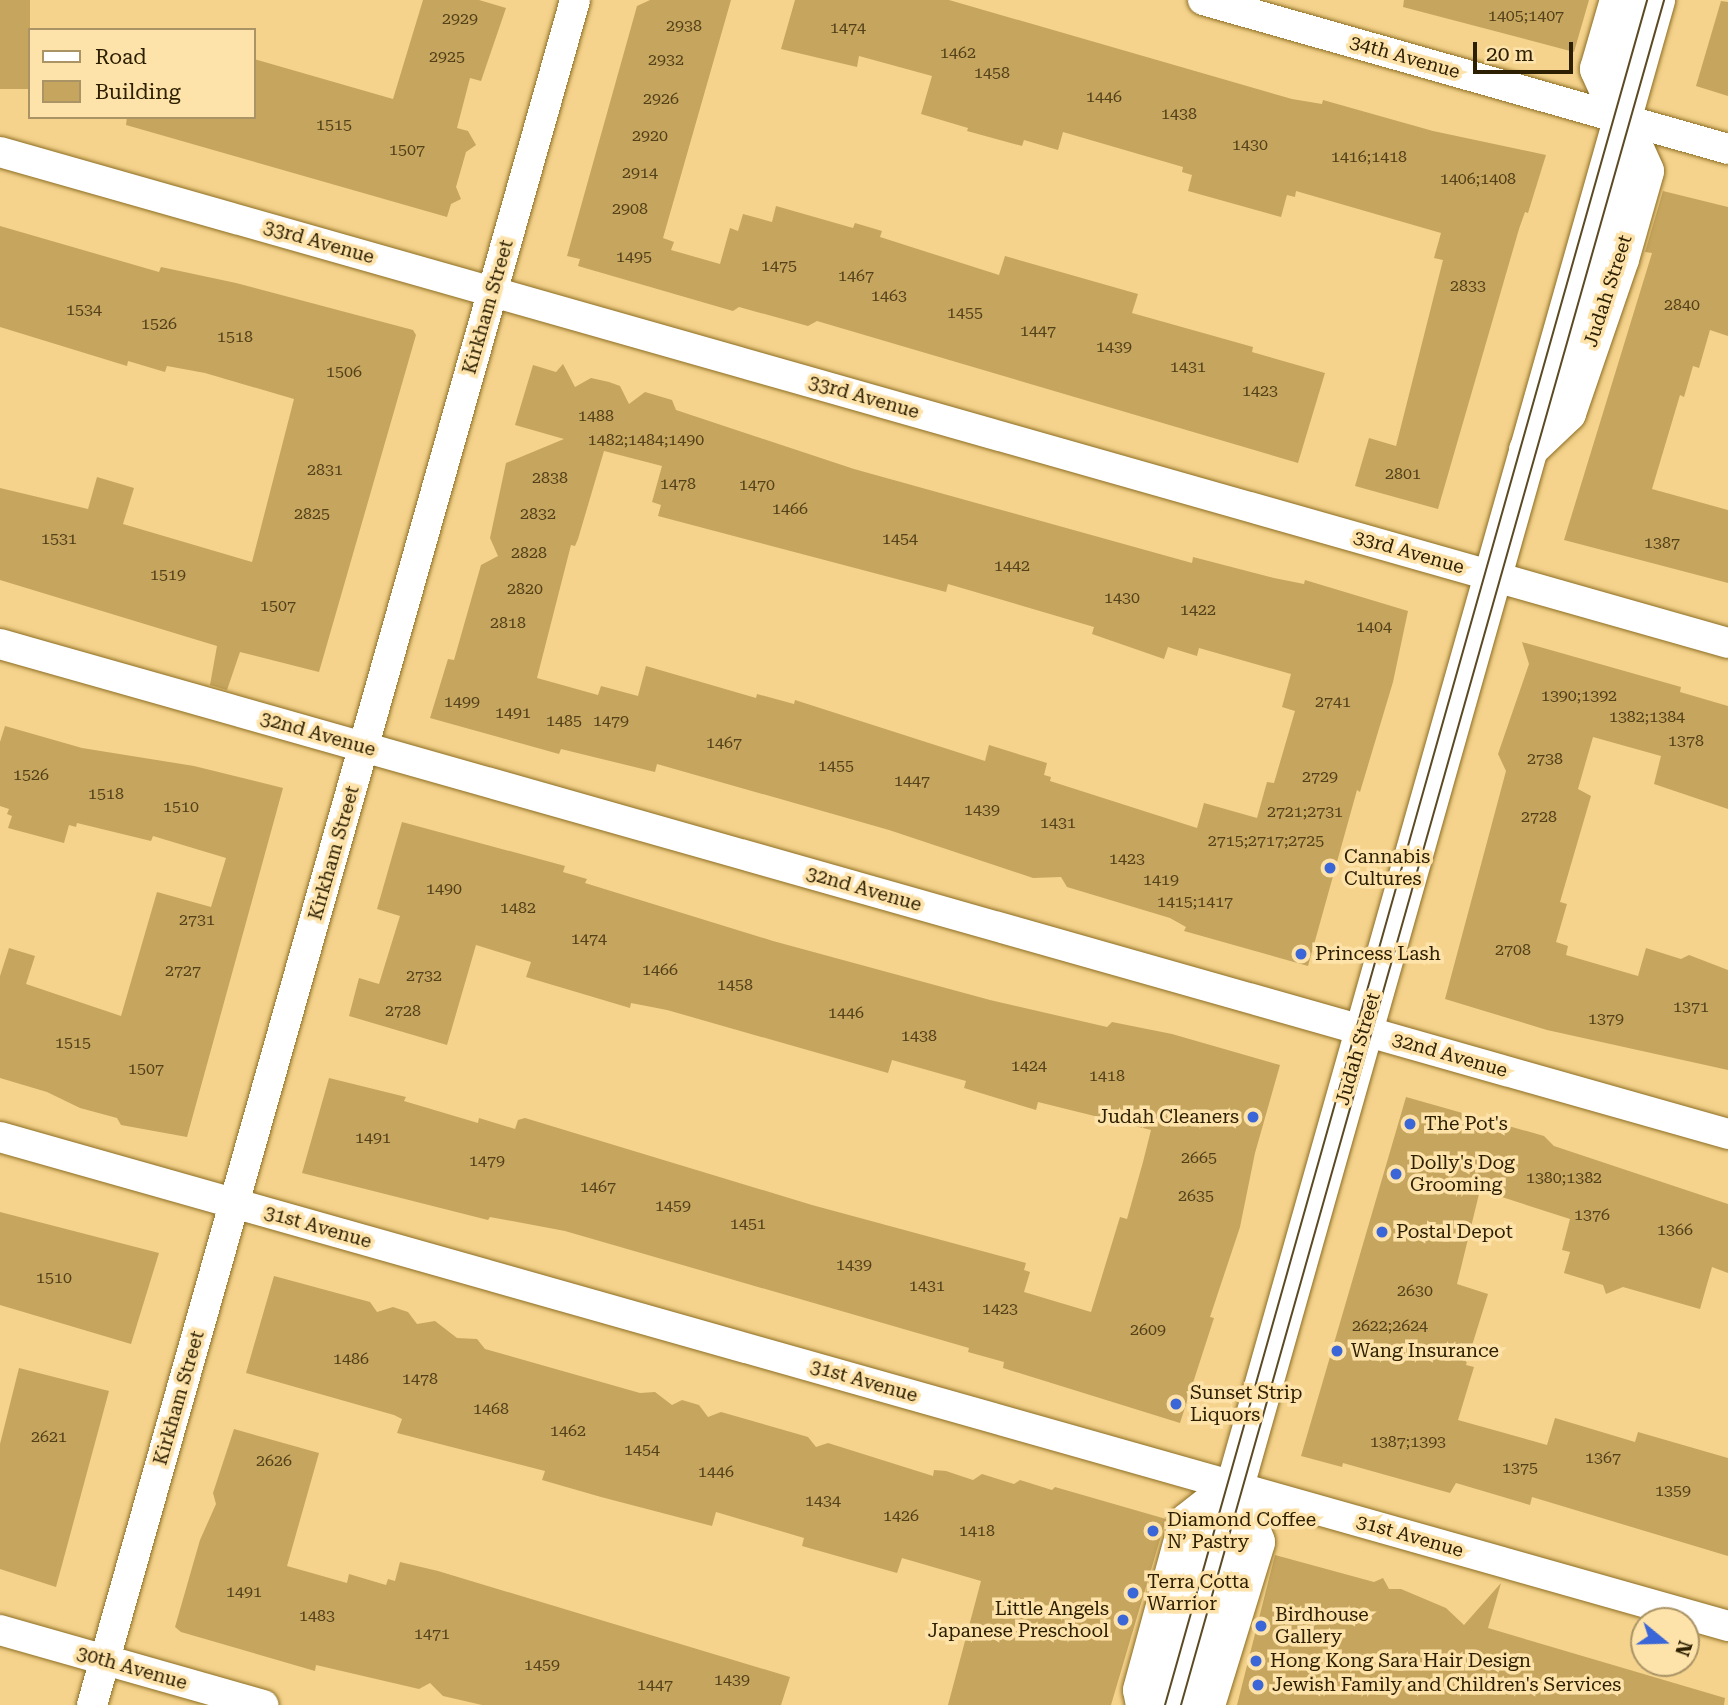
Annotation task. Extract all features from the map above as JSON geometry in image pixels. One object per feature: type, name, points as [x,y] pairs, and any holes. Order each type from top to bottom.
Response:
[{"type":"street","name":"Kirkham Street","points":[[92,1705],[575,0]]},
{"type":"street","name":"34th Avenue","points":[[1203,0],[1728,149]]},
{"type":"street","points":[[1619,0],[1599,69],[1622,119]]},
{"type":"street","name":"Judah Street","points":[[1173,1705],[1656,0]]},
{"type":"street","name":"33rd Avenue","points":[[0,152],[1728,643]]},
{"type":"street","name":"32nd Avenue","points":[[0,644],[1728,1133]]},
{"type":"street","name":"31st Avenue","points":[[0,1137],[1728,1626]]},
{"type":"street","points":[[1145,1705],[1142,1690],[1188,1522],[1234,1486],[1256,1542],[1206,1705]]},
{"type":"street","name":"30th Avenue","points":[[0,1630],[264,1705]]},
{"type":"building","points":[[0,0],[30,0],[28,89],[0,89]]},
{"type":"building","points":[[423,0],[479,0],[506,8],[481,81],[470,78],[457,128],[468,131],[476,145],[466,152],[456,187],[461,199],[451,204],[447,217],[126,125],[127,119],[256,119],[256,60],[393,99]]},
{"type":"building","points":[[650,0],[731,0],[663,238],[674,242],[671,250],[720,264],[730,228],[738,231],[743,214],[772,222],[776,206],[853,228],[855,223],[882,231],[880,237],[999,275],[1005,256],[1138,294],[1132,313],[1253,347],[1252,352],[1325,373],[1298,463],[817,321],[808,326],[739,307],[733,311],[578,266],[580,259],[567,256],[637,6]]},
{"type":"building","points":[[795,0],[949,0],[1292,99],[1322,104],[1323,100],[1433,131],[1546,155],[1528,213],[1525,212],[1519,229],[1438,509],[1355,486],[1369,438],[1396,446],[1443,260],[1434,258],[1441,233],[1296,191],[1295,197],[1287,195],[1281,217],[1188,191],[1192,175],[1182,172],[1183,167],[1063,132],[1058,150],[1024,140],[1022,146],[967,131],[968,128],[921,114],[932,76],[859,56],[857,67],[781,49]]},
{"type":"building","points":[[1404,0],[1589,0],[1574,52],[1403,7]]},
{"type":"building","points":[[1721,1],[1728,2],[1728,96],[1696,86]]},
{"type":"building","points":[[1663,191],[1728,207],[1728,336],[1710,330],[1699,368],[1693,366],[1684,397],[1680,395],[1652,489],[1728,510],[1728,583],[1564,540],[1652,253],[1645,252]]},
{"type":"building","points":[[0,226],[159,272],[161,267],[236,283],[413,330],[416,335],[319,672],[240,652],[227,690],[210,685],[217,646],[0,580],[0,488],[88,509],[97,477],[134,488],[123,524],[252,562],[294,399],[205,373],[167,366],[165,372],[128,361],[127,366],[0,327]]},
{"type":"building","points":[[563,364],[575,387],[591,378],[609,382],[620,386],[629,404],[645,392],[672,400],[676,410],[854,469],[1192,563],[1193,557],[1274,578],[1304,584],[1305,580],[1408,611],[1393,682],[1360,792],[1357,790],[1308,966],[1184,931],[1186,927],[1170,918],[1067,887],[1061,877],[1033,878],[889,830],[657,764],[655,772],[561,749],[559,754],[430,718],[448,659],[454,660],[481,565],[498,556],[490,538],[506,463],[564,439],[515,425],[533,365],[556,372]],"holes":[[[604,451],[662,466],[652,502],[661,505],[658,516],[946,592],[948,584],[1094,627],[1092,634],[1164,659],[1168,647],[1197,656],[1199,648],[1291,674],[1282,707],[1295,711],[1274,783],[1267,782],[1257,818],[1204,803],[1197,828],[1050,781],[1051,777],[1044,775],[1047,763],[989,745],[985,761],[795,700],[794,704],[757,694],[756,698],[646,666],[638,696],[601,686],[598,695],[537,678],[571,545],[575,546],[578,539]]]},
{"type":"building","points":[[1522,642],[1681,687],[1680,692],[1728,706],[1728,809],[1654,784],[1661,756],[1593,737],[1578,789],[1591,796],[1560,902],[1567,904],[1556,942],[1568,946],[1566,955],[1638,976],[1646,948],[1681,959],[1689,955],[1728,970],[1728,1070],[1547,1030],[1445,999],[1506,771],[1498,754],[1529,664]]},
{"type":"building","points":[[5,726],[82,748],[194,766],[283,788],[187,1137],[121,1125],[117,1118],[80,1108],[47,1092],[0,1078],[0,976],[9,948],[35,956],[26,984],[121,1016],[157,892],[211,907],[226,858],[153,836],[151,841],[77,823],[76,827],[69,825],[64,843],[8,828],[12,816],[7,814],[9,809],[0,806],[0,742]]},
{"type":"building","points":[[402,822],[565,866],[563,872],[587,879],[585,883],[773,941],[990,1000],[1107,1027],[1112,1022],[1172,1034],[1280,1065],[1255,1153],[1240,1227],[1210,1317],[1214,1318],[1180,1423],[1003,1368],[1004,1362],[968,1352],[969,1348],[565,1231],[490,1217],[488,1220],[302,1173],[329,1078],[406,1097],[404,1101],[478,1123],[479,1118],[515,1129],[518,1120],[525,1118],[812,1205],[1026,1263],[1024,1270],[1030,1272],[1024,1292],[1091,1312],[1120,1217],[1127,1219],[1151,1130],[1038,1102],[1036,1110],[964,1088],[966,1081],[892,1060],[888,1073],[667,1010],[631,1003],[630,1008],[526,977],[531,962],[476,945],[447,1045],[349,1016],[359,978],[379,984],[400,916],[377,909]]},
{"type":"building","points":[[1406,1097],[1544,1136],[1554,1146],[1728,1204],[1728,1273],[1712,1267],[1700,1309],[1623,1287],[1606,1294],[1603,1285],[1564,1273],[1570,1252],[1562,1250],[1570,1219],[1480,1190],[1457,1284],[1488,1294],[1466,1365],[1474,1367],[1458,1420],[1547,1445],[1555,1418],[1635,1442],[1638,1432],[1728,1458],[1728,1556],[1532,1497],[1530,1505],[1456,1483],[1450,1493],[1343,1463],[1342,1467],[1301,1456]]},
{"type":"building","points":[[0,1212],[159,1253],[131,1344],[0,1305]]},
{"type":"building","points":[[274,1276],[370,1302],[377,1312],[393,1307],[408,1312],[417,1324],[435,1321],[457,1338],[477,1339],[485,1349],[640,1393],[655,1392],[672,1405],[682,1400],[699,1405],[708,1417],[721,1412],[808,1437],[816,1447],[828,1443],[933,1476],[934,1470],[973,1480],[982,1474],[1014,1484],[1020,1480],[1052,1490],[1055,1487],[1166,1519],[1111,1705],[948,1705],[981,1581],[902,1558],[897,1573],[802,1546],[804,1538],[716,1512],[712,1526],[601,1497],[542,1480],[545,1471],[397,1433],[402,1419],[394,1415],[246,1373]]},
{"type":"building","points":[[19,1368],[109,1391],[56,1587],[0,1569],[0,1444]]},
{"type":"building","points":[[234,1429],[319,1453],[287,1566],[347,1583],[349,1574],[386,1585],[388,1579],[395,1581],[400,1562],[438,1571],[790,1677],[781,1705],[482,1705],[443,1696],[430,1683],[419,1689],[316,1665],[315,1671],[181,1632],[175,1627],[200,1540],[216,1504],[213,1493]]},
{"type":"building","points":[[1275,1555],[1374,1582],[1383,1578],[1389,1589],[1401,1589],[1446,1608],[1464,1625],[1501,1583],[1488,1628],[1630,1670],[1630,1677],[1654,1677],[1725,1698],[1724,1705],[1237,1705]]},
{"type":"tram line","points":[[1165,1705],[1647,0]]},
{"type":"tram line","points":[[1181,1705],[1664,0]]},
{"type":"place","name":"Cannabis Cultures","points":[[1330,868]]},
{"type":"place","name":"Princess Lash","points":[[1301,954]]},
{"type":"place","name":"Judah Cleaners","points":[[1253,1117]]},
{"type":"place","name":"The Pot's","points":[[1410,1124]]},
{"type":"place","name":"Dolly's Dog Grooming","points":[[1396,1174]]},
{"type":"place","name":"Postal Depot","points":[[1382,1232]]},
{"type":"place","name":"Wang Insurance","points":[[1337,1351]]},
{"type":"place","name":"Sunset Strip Liquors","points":[[1176,1404]]},
{"type":"place","name":"Diamond Coffee N’ Pastry","points":[[1153,1531]]},
{"type":"place","name":"Terra Cotta Warrior","points":[[1133,1593]]},
{"type":"place","name":"Little Angels Japanese Preschool","points":[[1123,1620]]},
{"type":"place","name":"Birdhouse Gallery","points":[[1261,1626]]},
{"type":"place","name":"Hong Kong Sara Hair Design","points":[[1256,1661]]},
{"type":"place","name":"Jewish Family and Children's Services","points":[[1258,1685]]}]
